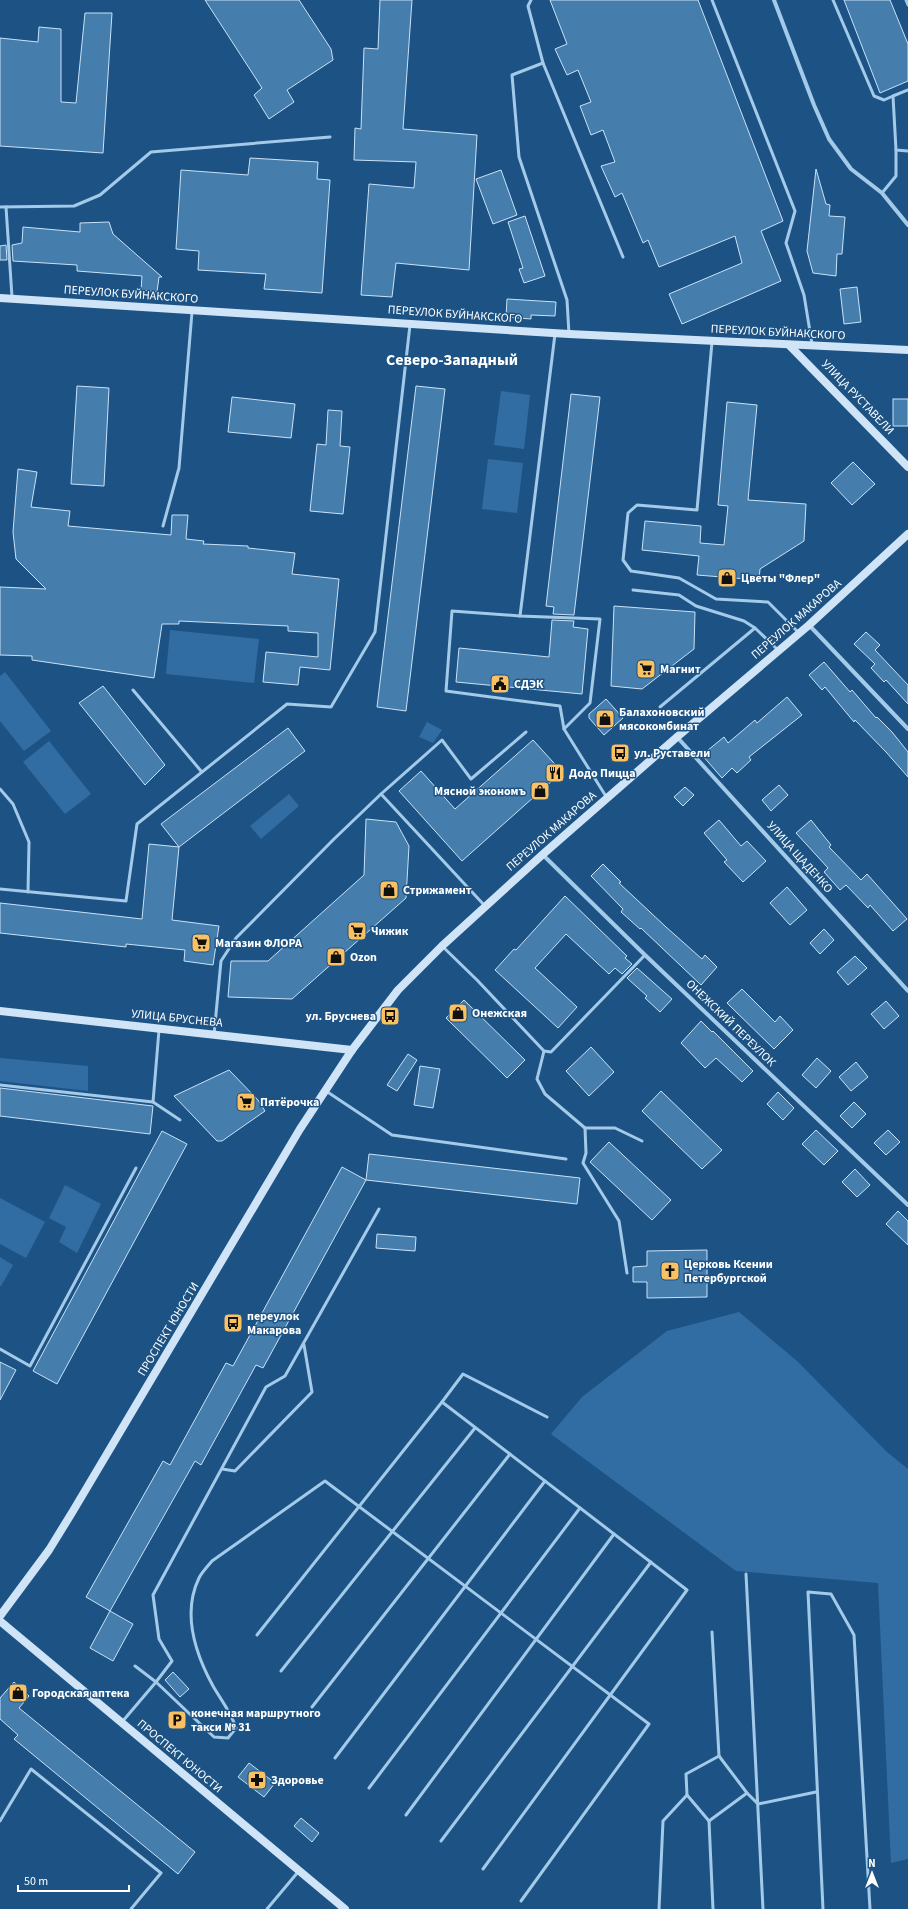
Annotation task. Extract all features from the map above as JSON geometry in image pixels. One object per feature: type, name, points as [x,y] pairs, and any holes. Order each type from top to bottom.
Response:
[{"type":"street","points":[[774,0],[814,105],[829,139],[851,169],[882,193],[908,225]]},
{"type":"street","name":"ПЕРЕУЛОК БУЙНАКСКОГО","points":[[0,298],[569,334],[908,350]]},
{"type":"street","name":"УЛИЦА РУСТАВЕЛИ","points":[[790,345],[908,467]]},
{"type":"street","name":"ПЕРЕУЛОК МАКАРОВА","points":[[352,1050],[398,990],[485,906],[677,737],[809,625],[908,534]]},
{"type":"street","points":[[809,625],[908,729]]},
{"type":"street","name":"УЛИЦА ЩАДЕНКО","points":[[677,737],[908,991]]},
{"type":"street","name":"ОНЕЖСКИЙ ПЕРЕУЛОК","points":[[542,855],[645,955],[908,1204]]},
{"type":"street","name":"УЛИЦА БРУСНЕВА","points":[[0,1011],[352,1050]]},
{"type":"street","name":"ПРОСПЕКТ ЮНОСТИ","points":[[0,1616],[49,1550],[324,1090],[352,1050]]},
{"type":"street","name":"ПРОСПЕКТ ЮНОСТИ","points":[[0,1621],[345,1909]]},
{"type":"lane","points":[[531,0],[528,6],[543,63],[623,257]]},
{"type":"lane","points":[[712,0],[795,211],[786,243],[804,295],[812,346]]},
{"type":"lane","points":[[833,0],[874,96],[884,100],[908,90]]},
{"type":"lane","points":[[906,0],[908,5]]},
{"type":"lane","points":[[543,63],[512,75],[519,157],[568,300],[569,334]]},
{"type":"lane","points":[[882,193],[896,176],[893,96]]},
{"type":"lane","points":[[0,207],[74,206],[100,195],[151,152],[330,137]]},
{"type":"lane","points":[[896,150],[908,152]]},
{"type":"lane","points":[[6,207],[12,299]]},
{"type":"lane","points":[[163,526],[179,468],[192,310]]},
{"type":"lane","points":[[0,888],[126,901],[136,824],[287,704],[331,707],[375,632],[411,323]]},
{"type":"lane","points":[[520,616],[555,332]]},
{"type":"lane","points":[[712,341],[697,510],[637,505],[628,513],[623,560],[631,571],[679,578],[716,599],[768,602],[799,633]]},
{"type":"lane","points":[[633,590],[679,595],[696,606],[744,621],[755,628],[779,651]]},
{"type":"lane","points":[[564,729],[590,703],[600,619],[520,616],[452,611],[446,691],[560,706],[564,729],[607,798]]},
{"type":"lane","points":[[660,706],[755,628]]},
{"type":"lane","points":[[133,690],[201,772]]},
{"type":"lane","points":[[214,1034],[221,961],[224,956],[236,938],[334,839],[381,794],[442,740],[470,779],[526,732]]},
{"type":"lane","points":[[0,789],[13,804],[29,842],[28,892]]},
{"type":"lane","points":[[381,794],[485,906]]},
{"type":"lane","points":[[442,946],[477,980],[544,1051],[551,1052],[645,955]]},
{"type":"lane","points":[[153,1102],[159,1029]]},
{"type":"lane","points":[[544,1051],[537,1079],[545,1094],[585,1128],[615,1128],[642,1141]]},
{"type":"lane","points":[[0,1085],[153,1102],[180,1120]]},
{"type":"lane","points":[[324,1090],[392,1135],[566,1159]]},
{"type":"lane","points":[[585,1128],[586,1153],[583,1164],[619,1221],[627,1273]]},
{"type":"lane","points":[[0,1349],[30,1366],[136,1168]]},
{"type":"lane","points":[[121,1722],[172,1661],[159,1639],[153,1595],[266,1386],[286,1376],[379,1209]]},
{"type":"lane","points":[[222,1468],[235,1471],[312,1392],[304,1344]]},
{"type":"lane","points":[[257,1634],[360,1508],[463,1374],[547,1417]]},
{"type":"lane","points":[[442,1402],[687,1590],[483,1869]]},
{"type":"lane","points":[[281,1671],[475,1428]]},
{"type":"lane","points":[[312,1707],[510,1454]]},
{"type":"lane","points":[[136,1666],[156,1682],[214,1737],[228,1738],[236,1728],[232,1717],[212,1685],[195,1645],[190,1626],[191,1608],[199,1577],[212,1561],[325,1481],[649,1724],[522,1900]]},
{"type":"lane","points":[[335,1758],[545,1481]]},
{"type":"lane","points":[[369,1788],[580,1508]]},
{"type":"lane","points":[[406,1815],[614,1534]]},
{"type":"lane","points":[[442,1842],[651,1562]]},
{"type":"lane","points":[[746,1574],[763,1909]]},
{"type":"lane","points":[[823,1909],[816,1792],[808,1592],[831,1594],[854,1635],[870,1909]]},
{"type":"lane","points":[[712,1632],[719,1756],[747,1793],[758,1804]]},
{"type":"lane","points":[[713,1909],[709,1821],[686,1795],[686,1774],[719,1756]]},
{"type":"lane","points":[[0,1820],[31,1769],[161,1873],[131,1909]]},
{"type":"lane","points":[[758,1804],[816,1792]]},
{"type":"lane","points":[[709,1821],[747,1793]]},
{"type":"lane","points":[[659,1909],[663,1820],[686,1795]]},
{"type":"lane","points":[[267,1909],[299,1871]]},
{"type":"shaded area","points":[[501,391],[530,395],[524,449],[494,445]]},
{"type":"shaded area","points":[[488,459],[523,463],[517,513],[482,509]]},
{"type":"shaded area","points":[[170,630],[259,639],[254,683],[166,674]]},
{"type":"shaded area","points":[[5,672],[51,731],[24,751],[0,721],[0,676]]},
{"type":"shaded area","points":[[427,722],[442,730],[433,743],[419,737]]},
{"type":"shaded area","points":[[49,741],[91,794],[65,814],[23,762]]},
{"type":"shaded area","points":[[289,794],[299,806],[261,839],[250,826]]},
{"type":"shaded area","points":[[0,1058],[88,1066],[88,1091],[0,1081]]},
{"type":"shaded area","points":[[65,1185],[101,1204],[77,1253],[59,1242],[66,1227],[49,1218]]},
{"type":"shaded area","points":[[0,1198],[45,1222],[26,1258],[0,1244]]},
{"type":"shaded area","points":[[0,1257],[13,1265],[1,1286],[0,1286]]},
{"type":"shaded area","points":[[739,1312],[797,1361],[887,1452],[908,1469],[908,1859],[891,1863],[878,1583],[736,1571],[551,1434],[582,1397],[667,1331]]},
{"type":"building","points":[[205,0],[299,0],[331,49],[333,60],[287,90],[294,102],[269,119],[254,95],[262,88]]},
{"type":"building","points":[[380,0],[412,0],[403,129],[477,135],[469,270],[396,263],[392,297],[361,295],[369,184],[414,188],[416,162],[354,160],[355,128],[361,129],[364,48],[378,49]]},
{"type":"building","points":[[550,0],[698,0],[783,221],[761,231],[781,281],[682,324],[669,294],[742,263],[735,236],[659,267],[648,240],[643,243],[622,193],[615,197],[601,166],[615,162],[603,130],[591,135],[580,106],[591,102],[578,70],[567,75],[555,49],[567,44]]},
{"type":"building","points":[[844,0],[890,0],[908,44],[908,81],[880,93]]},
{"type":"building","points":[[85,13],[112,13],[103,153],[0,146],[0,38],[38,42],[39,27],[61,29],[61,102],[76,103]]},
{"type":"building","points":[[250,158],[318,162],[317,179],[330,180],[322,293],[264,289],[266,274],[198,270],[199,251],[176,249],[181,170],[248,175]]},
{"type":"building","points":[[816,169],[826,204],[830,205],[829,216],[845,217],[842,254],[837,254],[836,276],[813,273],[807,251]]},
{"type":"building","points":[[501,170],[517,215],[493,224],[476,179]]},
{"type":"building","points":[[525,216],[545,276],[524,283],[519,269],[523,268],[508,222]]},
{"type":"building","points":[[109,222],[113,234],[162,277],[159,277],[157,292],[141,290],[142,276],[77,271],[77,265],[13,261],[12,245],[22,243],[23,227],[80,232],[80,223]]},
{"type":"building","points":[[6,245],[7,260],[0,260],[0,246]]},
{"type":"building","points":[[857,287],[861,322],[844,324],[840,289]]},
{"type":"building","points":[[507,299],[556,302],[555,316],[531,315],[531,319],[506,317]]},
{"type":"building","points":[[77,386],[109,388],[104,486],[71,484]]},
{"type":"building","points":[[416,386],[445,389],[406,711],[377,707]]},
{"type":"building","points":[[571,394],[600,397],[574,615],[553,614],[554,607],[546,606]]},
{"type":"building","points":[[232,397],[295,404],[291,438],[228,432]]},
{"type":"building","points":[[893,399],[908,399],[908,426],[893,426]]},
{"type":"building","points":[[727,402],[757,405],[748,500],[806,504],[804,541],[760,569],[759,580],[697,575],[699,556],[642,550],[645,521],[701,526],[700,543],[724,545],[728,506],[718,505]]},
{"type":"building","points":[[328,410],[342,411],[340,446],[350,447],[343,514],[310,511],[317,444],[326,445]]},
{"type":"building","points":[[853,462],[875,484],[852,505],[831,483]]},
{"type":"building","points":[[18,469],[37,472],[31,507],[70,511],[68,526],[171,535],[172,515],[188,515],[186,539],[204,541],[203,544],[248,546],[248,548],[295,553],[292,574],[339,579],[330,670],[300,667],[298,685],[263,682],[266,652],[318,657],[318,633],[288,631],[288,626],[179,621],[179,624],[162,624],[154,678],[32,660],[32,656],[0,655],[0,587],[46,589],[16,559],[13,532]]},
{"type":"building","points":[[614,606],[695,612],[694,649],[642,689],[611,686]]},
{"type":"building","points":[[552,620],[574,621],[573,627],[588,629],[582,694],[456,682],[459,648],[549,657]]},
{"type":"building","points":[[866,632],[880,645],[875,650],[908,685],[908,704],[886,680],[884,682],[871,668],[875,664],[854,644]]},
{"type":"building","points":[[824,662],[850,692],[852,690],[876,718],[877,717],[892,732],[908,752],[908,777],[855,720],[854,722],[825,687],[822,690],[809,675]]},
{"type":"building","points":[[103,686],[165,765],[145,785],[79,703]]},
{"type":"building","points":[[787,697],[802,715],[749,757],[751,760],[737,773],[732,768],[722,778],[702,755],[724,737],[728,743],[755,720],[757,723]]},
{"type":"building","points":[[606,699],[623,718],[604,735],[589,718],[589,714]]},
{"type":"building","points":[[288,728],[305,751],[179,847],[161,824]]},
{"type":"building","points":[[533,740],[562,772],[462,861],[399,791],[421,771],[455,809]]},
{"type":"building","points":[[779,785],[788,795],[771,811],[762,800]]},
{"type":"building","points":[[685,787],[694,795],[683,806],[674,797]]},
{"type":"building","points":[[366,819],[396,822],[409,846],[406,898],[292,999],[228,997],[231,961],[268,961],[364,875]]},
{"type":"building","points":[[719,820],[741,846],[747,841],[766,861],[743,882],[724,862],[727,860],[704,833]]},
{"type":"building","points":[[811,820],[831,845],[829,847],[861,880],[867,874],[907,919],[893,931],[870,905],[868,908],[846,885],[840,890],[824,872],[828,868],[796,833]]},
{"type":"building","points":[[149,844],[179,847],[172,920],[219,926],[213,965],[184,961],[185,950],[126,944],[126,947],[0,933],[0,903],[142,919]]},
{"type":"building","points":[[603,864],[621,882],[619,883],[666,927],[702,959],[705,955],[717,967],[701,985],[641,928],[640,929],[621,912],[623,909],[591,876]]},
{"type":"building","points":[[787,887],[807,910],[790,925],[770,903]]},
{"type":"building","points":[[565,896],[627,956],[625,958],[632,964],[622,974],[615,968],[609,974],[566,934],[535,968],[577,1007],[558,1028],[495,970],[514,949],[516,950]]},
{"type":"building","points":[[824,929],[834,940],[820,954],[810,943]]},
{"type":"building","points":[[855,956],[867,968],[848,985],[837,972]]},
{"type":"building","points":[[637,968],[672,999],[660,1012],[645,998],[647,996],[627,978]]},
{"type":"building","points":[[742,989],[775,1022],[780,1016],[793,1030],[774,1049],[727,1003]]},
{"type":"building","points":[[464,1000],[525,1060],[507,1078],[446,1018]]},
{"type":"building","points":[[886,1001],[899,1016],[884,1029],[871,1014]]},
{"type":"building","points":[[701,1021],[753,1071],[742,1082],[716,1058],[705,1068],[681,1043]]},
{"type":"building","points":[[591,1047],[614,1072],[589,1096],[566,1071]]},
{"type":"building","points":[[408,1054],[417,1060],[397,1091],[387,1085]]},
{"type":"building","points":[[817,1058],[831,1071],[816,1088],[802,1075]]},
{"type":"building","points":[[856,1062],[868,1077],[851,1091],[839,1077]]},
{"type":"building","points":[[420,1066],[440,1069],[433,1108],[414,1105]]},
{"type":"building","points":[[229,1070],[258,1100],[265,1111],[222,1141],[217,1141],[174,1096]]},
{"type":"building","points":[[0,1088],[153,1106],[150,1134],[0,1116]]},
{"type":"building","points":[[661,1091],[722,1150],[702,1169],[642,1111]]},
{"type":"building","points":[[778,1092],[794,1108],[783,1120],[767,1104]]},
{"type":"building","points":[[854,1102],[866,1114],[852,1128],[840,1116]]},
{"type":"building","points":[[816,1130],[838,1151],[824,1165],[802,1144]]},
{"type":"building","points":[[888,1130],[900,1142],[886,1155],[874,1143]]},
{"type":"building","points":[[162,1131],[187,1144],[57,1384],[33,1371]]},
{"type":"building","points":[[609,1142],[671,1200],[652,1220],[590,1162]]},
{"type":"building","points":[[369,1154],[580,1178],[577,1204],[366,1180]]},
{"type":"building","points":[[342,1167],[366,1180],[263,1368],[256,1365],[201,1465],[195,1461],[110,1611],[86,1597],[163,1461],[170,1465],[226,1363],[233,1366]]},
{"type":"building","points":[[855,1169],[870,1185],[857,1197],[842,1182]]},
{"type":"building","points":[[898,1211],[908,1221],[908,1245],[886,1224]]},
{"type":"building","points":[[377,1234],[416,1237],[415,1251],[376,1248]]},
{"type":"building","name":"Церковь Ксении Петербургской","points":[[707,1250],[707,1297],[647,1298],[647,1282],[633,1282],[633,1267],[647,1266],[647,1251]]},
{"type":"building","points":[[0,1362],[16,1370],[0,1400]]},
{"type":"building","points":[[110,1611],[133,1624],[113,1661],[90,1648]]},
{"type":"building","points":[[173,1672],[189,1689],[180,1697],[165,1680]]},
{"type":"building","points":[[14,1682],[29,1696],[19,1708],[195,1852],[178,1874],[14,1739],[18,1735],[0,1719],[0,1698]]},
{"type":"building","name":"Здоровье","points":[[249,1763],[275,1783],[264,1797],[238,1777]]},
{"type":"building","points":[[301,1818],[319,1833],[312,1842],[294,1826]]},
{"type":"place","name":"Цветы \"Флер\"","points":[[727,578]]},
{"type":"place","name":"Магнит","points":[[646,669]]},
{"type":"place","name":"СДЭК","points":[[500,684]]},
{"type":"place","name":"Балахоновский мясокомбинат","points":[[605,719]]},
{"type":"place","name":"ул. Руставели","points":[[620,753]]},
{"type":"place","name":"Додо Пицца","points":[[555,773]]},
{"type":"place","name":"Мясной экономъ","points":[[540,791]]},
{"type":"place","name":"Стрижамент","points":[[389,890]]},
{"type":"place","name":"Чижик","points":[[357,931]]},
{"type":"place","name":"Магазин ФЛОРА","points":[[201,943]]},
{"type":"place","name":"Ozon","points":[[336,957]]},
{"type":"place","name":"Онежская","points":[[458,1013]]},
{"type":"place","name":"ул. Бруснева","points":[[390,1016]]},
{"type":"place","name":"Пятёрочка","points":[[246,1102]]},
{"type":"place","name":"Церковь Ксении Петербургской","points":[[670,1271]]},
{"type":"place","name":"переулок Макарова","points":[[233,1323]]},
{"type":"place","name":"Городская аптека","points":[[18,1693]]},
{"type":"place","name":"конечная маршрутного такси № 31","points":[[177,1720]]},
{"type":"place","name":"Здоровье","points":[[257,1780]]},
{"type":"district","name":"Северо-Западный","points":[[452,359]]}]
